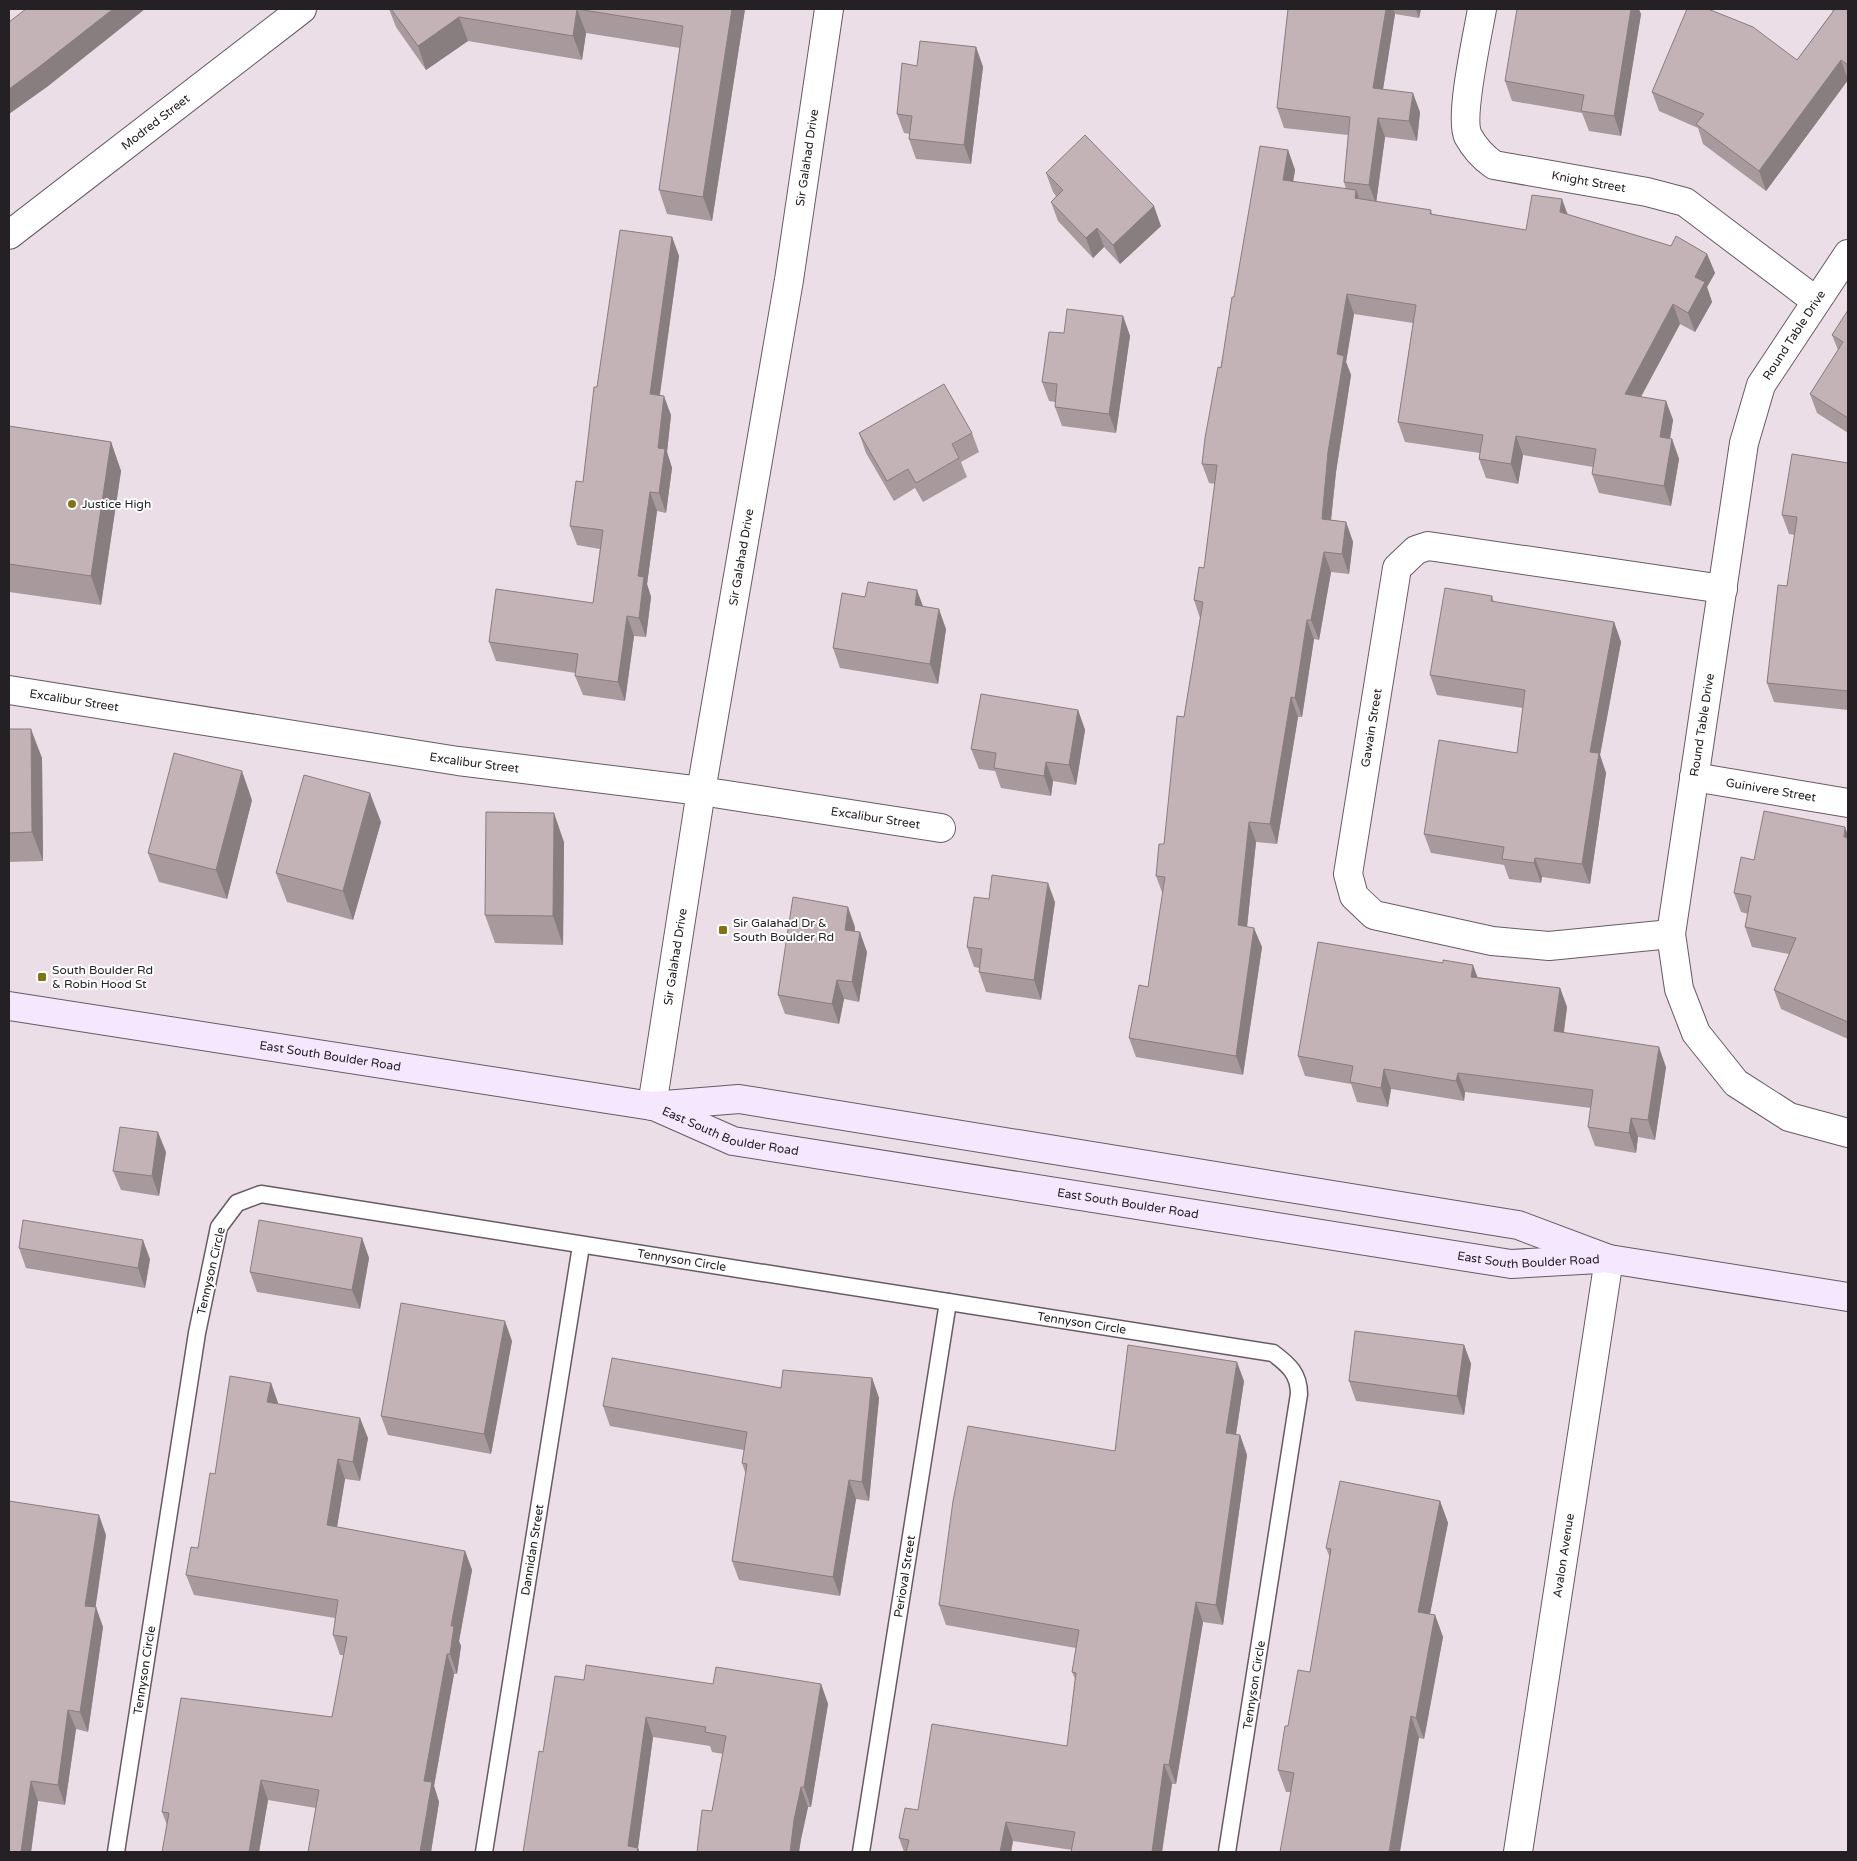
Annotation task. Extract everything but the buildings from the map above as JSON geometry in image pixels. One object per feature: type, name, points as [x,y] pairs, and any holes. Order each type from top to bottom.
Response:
[{"type":"main road","name":"East South Boulder Road","points":[[9,1006],[652,1106],[739,1099],[1518,1225],[1609,1259],[1848,1297]]},
{"type":"main road","name":"East South Boulder Road","points":[[652,1106],[733,1141],[1511,1264],[1609,1259]]},
{"type":"street","name":"Modred Street","points":[[9,235],[302,9]]},
{"type":"street","name":"Sir Galahad Drive","points":[[652,1106],[702,791],[790,280],[829,9]]},
{"type":"street","name":"Knight Street","points":[[1482,9],[1466,110],[1468,135],[1484,158],[1494,165],[1647,192],[1685,202],[1816,301]]},
{"type":"street","name":"Round Table Drive","points":[[1848,254],[1760,386],[1744,443],[1671,934],[1679,989],[1696,1033],[1736,1083],[1789,1117],[1848,1133]]},
{"type":"street","name":"Gawain Street","points":[[1671,934],[1549,946],[1492,941],[1374,915],[1354,896],[1348,874],[1397,568],[1416,550],[1428,546],[1723,589]]},
{"type":"street","name":"Excalibur Street","points":[[9,690],[458,761],[702,791],[941,828]]},
{"type":"street","name":"Guinivere Street","points":[[1694,777],[1848,803]]},
{"type":"street","name":"Avalon Avenue","points":[[1518,1852],[1609,1259]]},
{"type":"lane","name":"Tennyson Circle","points":[[116,1852],[197,1334],[219,1227],[237,1203],[261,1194],[1273,1354],[1291,1367],[1299,1383],[1299,1394],[1228,1852]]},
{"type":"lane","name":"Dannidan Street","points":[[484,1852],[581,1246]]},
{"type":"lane","name":"Perioval Street","points":[[861,1852],[948,1302]]},
{"type":"place","name":"Justice High","points":[[72,504]]},
{"type":"place","name":"Sir Galahad Dr & South Boulder Rd","points":[[723,930]]},
{"type":"place","name":"South Boulder Rd & Robin Hood St","points":[[42,977]]}]
